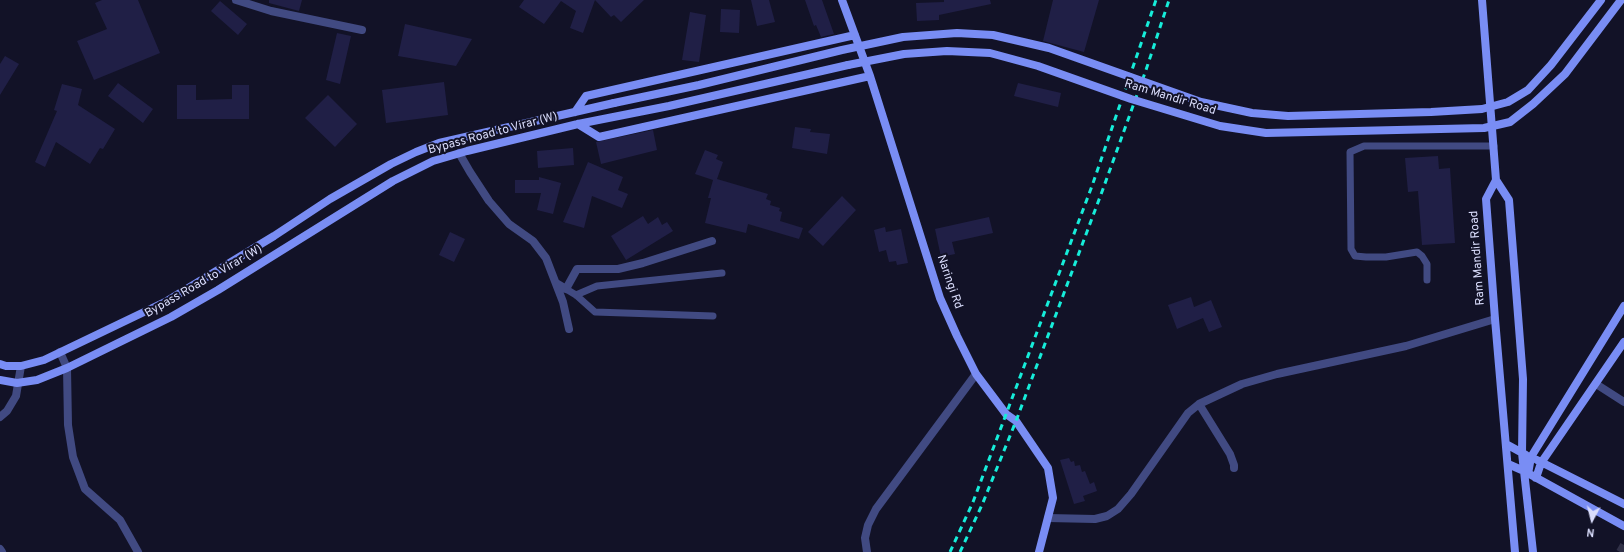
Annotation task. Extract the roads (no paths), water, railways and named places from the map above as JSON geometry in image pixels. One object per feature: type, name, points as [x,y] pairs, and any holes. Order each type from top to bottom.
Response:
[{"type":"main road","name":"Naringi Rd","points":[[842,0],[870,76],[940,298],[976,374],[1006,414],[1016,421],[1048,468],[1053,498],[1039,552]]},
{"type":"main road","points":[[1482,0],[1496,180],[1509,200],[1523,379],[1522,453],[1526,472],[1533,552]]},
{"type":"main road","points":[[0,364],[6,366],[21,366],[44,360],[167,301],[274,236],[330,199],[391,164],[439,143],[699,85],[842,50],[903,37],[957,33],[993,34],[1049,48],[1201,102],[1252,114],[1296,116],[1482,109],[1508,102],[1528,90],[1551,65],[1601,0]]},
{"type":"main road","name":"Ram Mandir Road","points":[[848,65],[904,54],[947,51],[990,53],[1038,66],[1131,99],[1220,126],[1266,133],[1484,128],[1510,122],[1533,104],[1565,74],[1620,0]]},
{"type":"main road","points":[[575,112],[586,96],[855,35]]},
{"type":"main road","name":"Bypass Road to Virar (W)","points":[[0,380],[17,383],[37,380],[67,368],[171,317],[218,290],[393,181],[433,161],[459,153],[578,124],[669,106],[848,65]]},
{"type":"main road","points":[[578,124],[599,137],[870,76]]},
{"type":"main road","name":"Ram Mandir Road","points":[[1496,180],[1486,199],[1515,552]]},
{"type":"main road","points":[[1526,472],[1531,457],[1624,306]]},
{"type":"main road","points":[[1536,478],[1541,463],[1624,342]]},
{"type":"main road","points":[[1506,444],[1624,504]]},
{"type":"main road","points":[[1508,464],[1526,472],[1624,526]]},
{"type":"street","points":[[236,0],[271,11],[362,30]]},
{"type":"street","points":[[459,153],[490,201],[509,224],[533,241],[546,258],[563,302],[569,329]]},
{"type":"street","points":[[556,283],[566,290],[577,269],[618,268],[643,263],[712,241]]},
{"type":"street","points":[[1048,518],[1095,518],[1107,516],[1118,509],[1131,494],[1178,425],[1188,413],[1199,404],[1242,384],[1278,374],[1406,346],[1495,319]]},
{"type":"street","points":[[60,352],[67,368],[68,425],[73,457],[85,489],[120,520],[138,552]]},
{"type":"street","points":[[0,417],[7,411],[16,396],[21,366]]},
{"type":"street","points":[[867,552],[865,538],[868,525],[876,509],[976,374]]},
{"type":"street","points":[[1596,384],[1624,402]]},
{"type":"street","points":[[1199,404],[1230,454],[1234,468]]},
{"type":"lane","points":[[1427,280],[1427,264],[1422,256],[1417,252],[1386,257],[1354,256],[1351,250],[1350,152],[1364,146],[1494,146]]},
{"type":"lane","points":[[576,295],[597,286],[722,273]]},
{"type":"lane","points":[[566,290],[576,295],[595,312],[713,316]]},
{"type":"tunnel","points":[[1620,552],[1624,545]]},
{"type":"railway","points":[[950,552],[973,502],[1092,186],[1156,0]]},
{"type":"railway","points":[[960,552],[982,505],[1016,421],[1103,189],[1146,70],[1169,0]]}]
